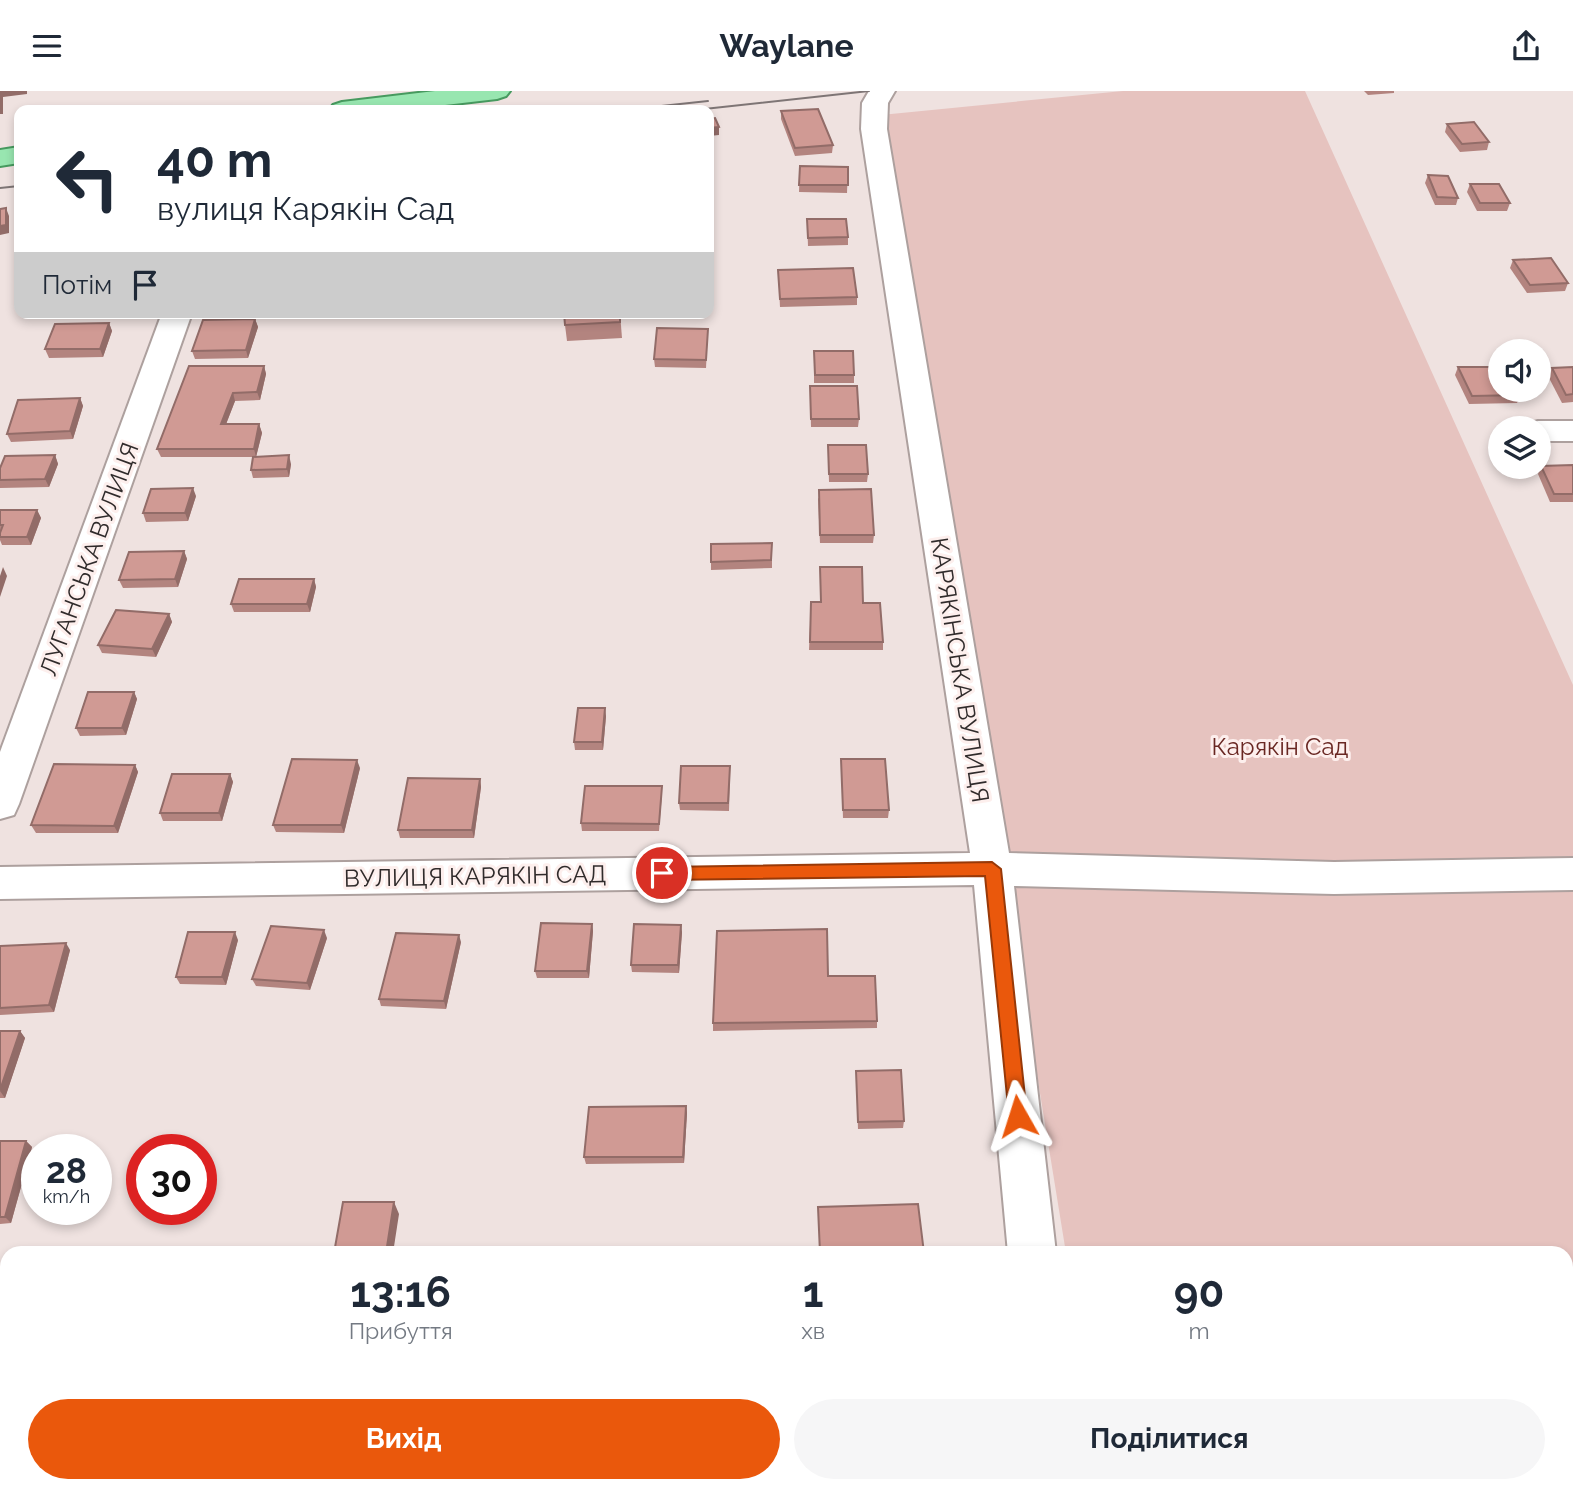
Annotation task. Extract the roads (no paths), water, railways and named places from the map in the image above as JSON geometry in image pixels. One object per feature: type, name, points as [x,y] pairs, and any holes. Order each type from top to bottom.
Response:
[{"type":"main road","points":[[383,105],[497,91]]},
{"type":"street","name":"КАРЯКІНСЬКА ВУЛИЦЯ","points":[[882,91],[875,103],[874,129],[992,869],[1031,1246]]},
{"type":"street","name":"ЛУГАНСЬКА ВУЛИЦЯ","points":[[0,804],[175,319]]},
{"type":"street","points":[[1551,431],[1573,431]]},
{"type":"street","name":"ВУЛИЦЯ КАРЯКІН САД","points":[[0,883],[992,869],[1334,878],[1573,874]]},
{"type":"tram line","points":[[714,108],[869,91]]},
{"type":"tram line","points":[[671,105],[708,101]]},
{"type":"tram line","points":[[0,188],[14,187]]},
{"type":"park label","name":"Карякін Сад","points":[[1280,746]]}]
